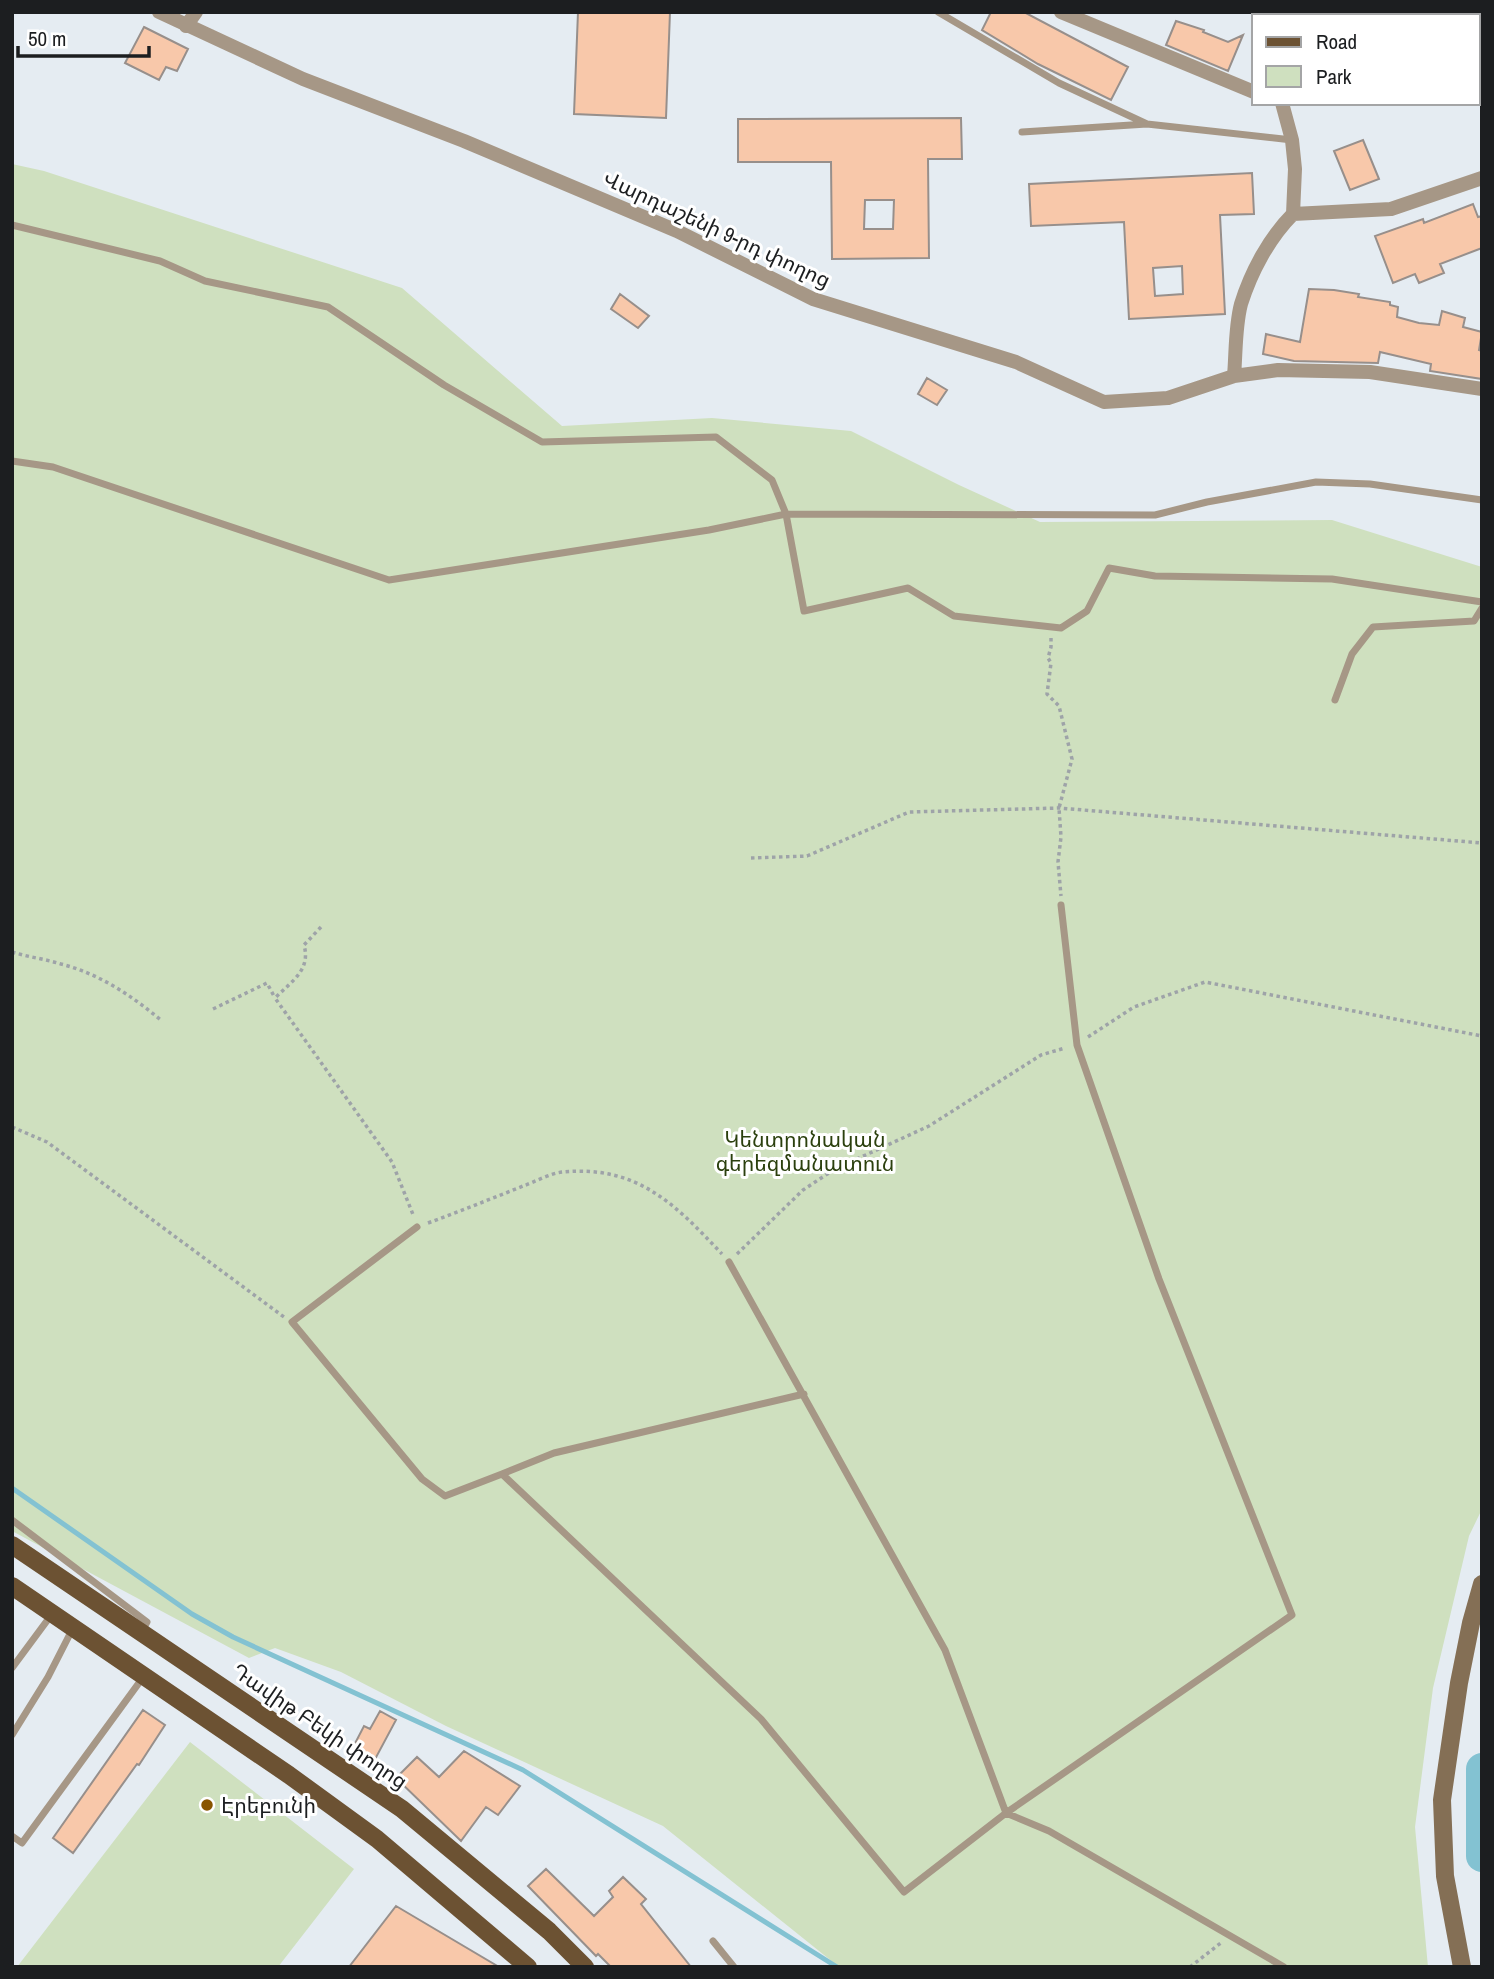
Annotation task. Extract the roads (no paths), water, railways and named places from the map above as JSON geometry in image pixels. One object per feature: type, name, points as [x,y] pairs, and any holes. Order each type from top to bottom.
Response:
[{"type":"main road","name":"Դավիթ Բեկի փողոց","points":[[12,1545],[402,1809],[549,1931],[585,1967]]},
{"type":"main road","points":[[1462,1967],[1445,1876],[1442,1800],[1459,1683],[1482,1584]]},
{"type":"main road","points":[[12,1586],[289,1774],[377,1839],[528,1967]]},
{"type":"street","name":"Վարդաշենի 9-րդ փողոց","points":[[159,12],[303,79],[464,141],[677,231],[813,299],[1016,362],[1104,402],[1168,398],[1234,376],[1278,370],[1370,372],[1482,389]]},
{"type":"street","points":[[186,26],[196,12]]},
{"type":"street","points":[[1061,12],[1252,91]]},
{"type":"street","points":[[1234,376],[1241,306],[1274,235],[1293,214],[1295,169],[1292,141],[1283,105]]},
{"type":"street","points":[[1293,214],[1391,209],[1482,178]]},
{"type":"lane","points":[[938,12],[1059,83],[1147,124]]},
{"type":"lane","points":[[1022,132],[1147,124],[1292,141]]},
{"type":"lane","points":[[12,225],[160,261],[205,281],[328,307],[444,385],[542,442],[716,437],[772,480],[786,514],[804,611],[908,587],[954,617],[1061,628],[1087,611],[1109,568],[1154,576],[1332,579],[1482,601]]},
{"type":"lane","points":[[12,461],[53,467],[388,580],[709,530],[786,514],[1155,515],[1207,502],[1316,482],[1370,484],[1482,500]]},
{"type":"lane","points":[[1335,700],[1352,654],[1373,627],[1474,621],[1482,608]]},
{"type":"lane","points":[[502,1474],[761,1719],[904,1892],[1006,1813],[1292,1615],[1159,1279],[1077,1045],[1061,905]]},
{"type":"lane","points":[[417,1227],[292,1322],[422,1479],[445,1496],[554,1453],[804,1394]]},
{"type":"lane","points":[[729,1262],[945,1650],[1006,1813],[1049,1831],[1284,1967]]},
{"type":"lane","points":[[12,1520],[147,1622],[142,1632]]},
{"type":"lane","points":[[12,1668],[52,1613]]},
{"type":"lane","points":[[12,1735],[74,1628]]},
{"type":"lane","points":[[12,1836],[22,1843],[144,1676]]},
{"type":"lane","points":[[713,1941],[734,1967]]},
{"type":"waterway","points":[[12,1488],[192,1614],[233,1637],[523,1770],[837,1967]]},
{"type":"waterway","points":[[1482,1769],[1482,1856]]},
{"type":"place","name":"Էրեբունի","points":[[207,1805]]},
{"type":"park label","name":"Կենտրոնական գերեզմանատուն","points":[[805,1151]]}]
